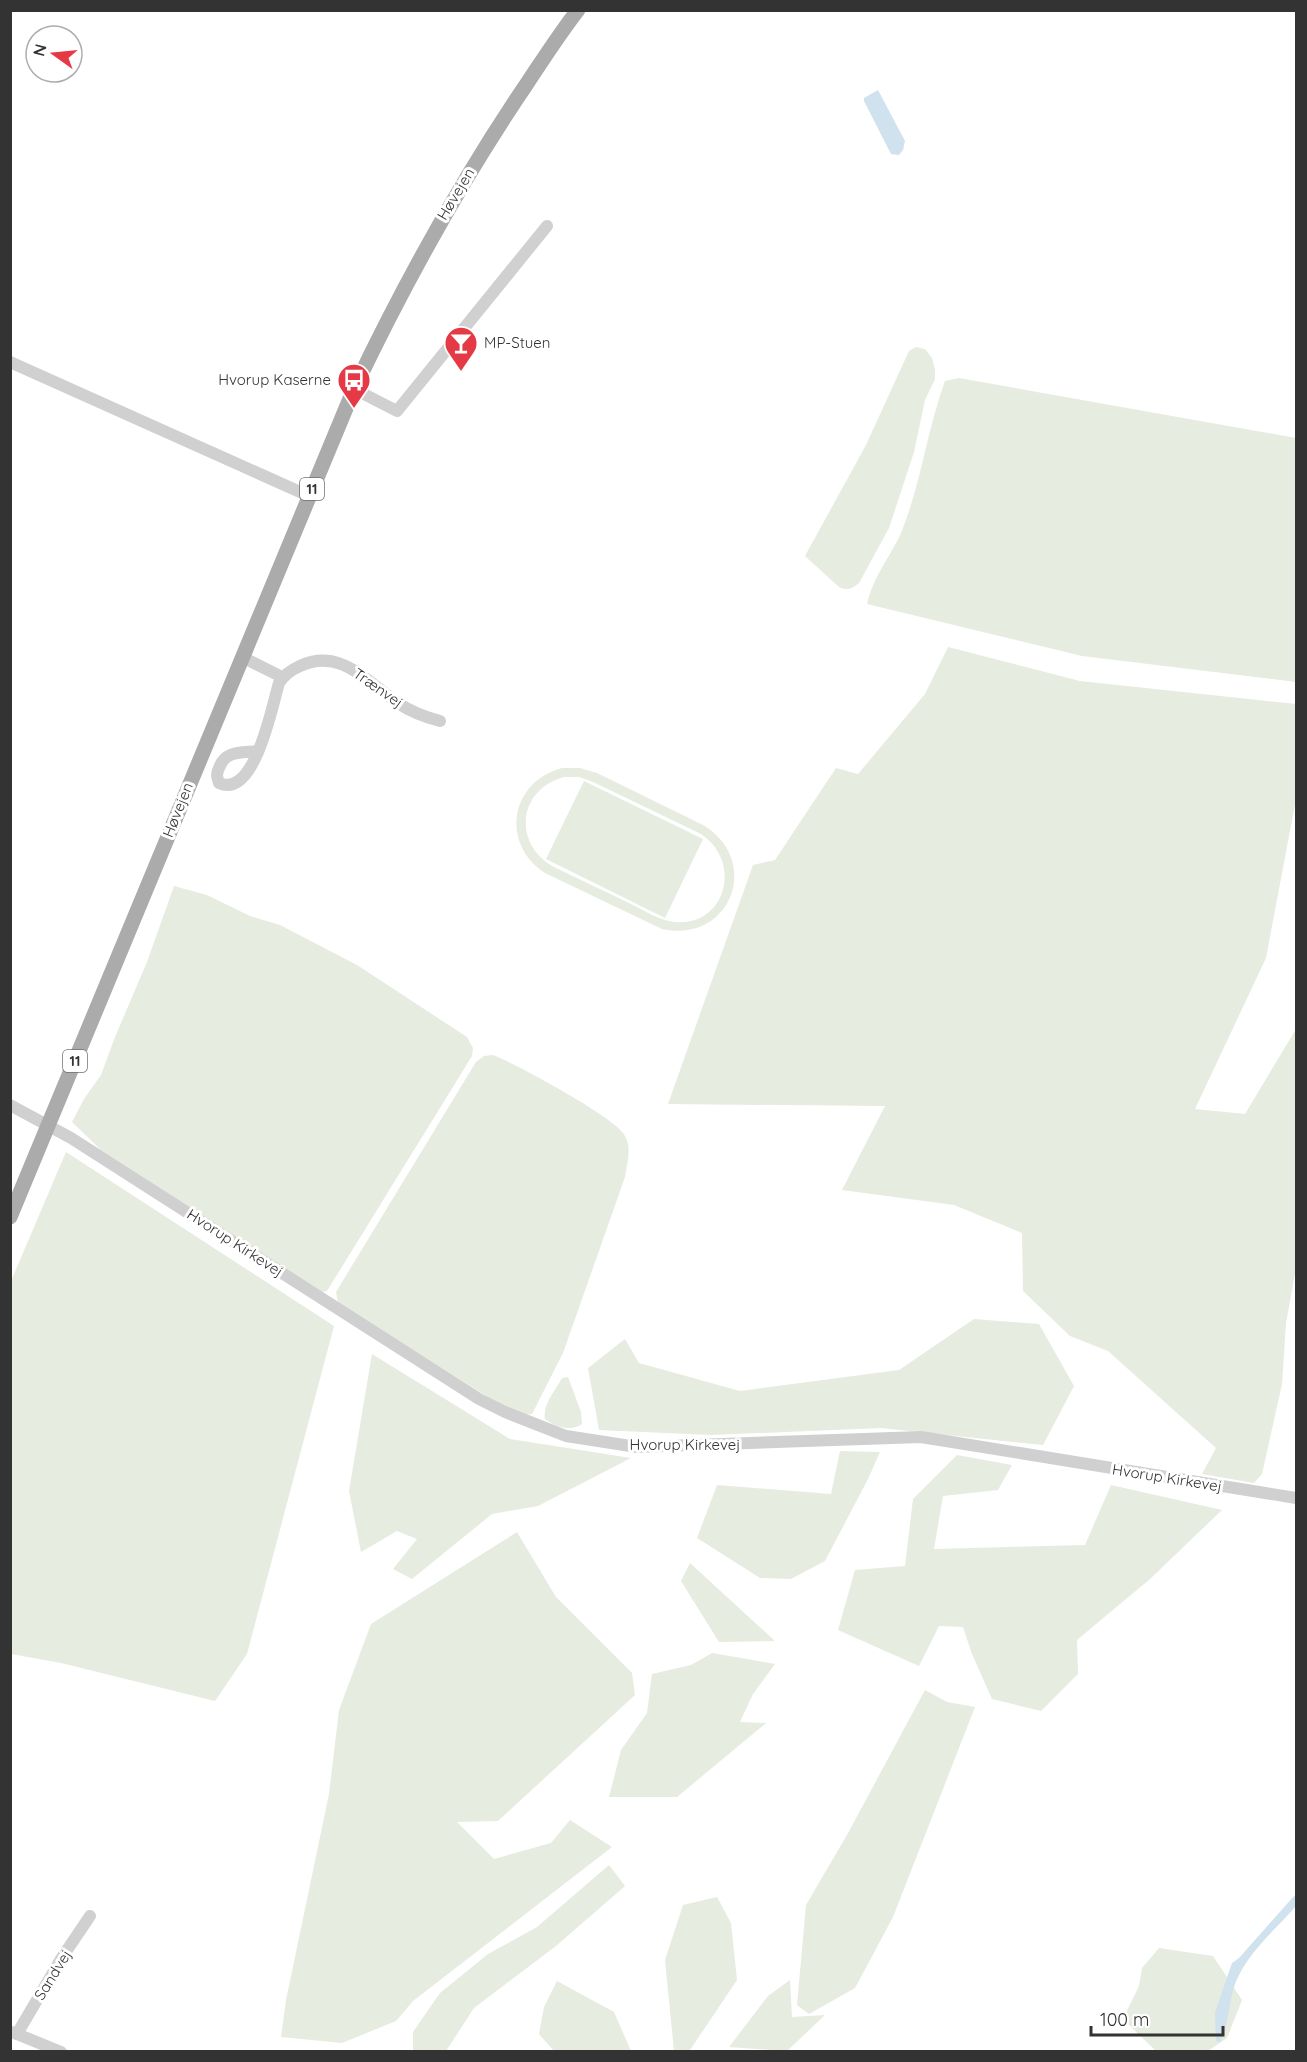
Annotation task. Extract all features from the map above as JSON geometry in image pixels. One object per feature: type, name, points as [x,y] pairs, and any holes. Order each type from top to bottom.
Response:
[{"type":"main road","name":"Høvejen","points":[[10,1218],[354,389],[411,274],[452,199],[500,122],[578,10]]},
{"type":"street","points":[[354,389],[397,411],[547,226]]},
{"type":"street","points":[[10,362],[309,496]]},
{"type":"street","points":[[242,657],[282,677],[258,752]]},
{"type":"street","name":"Trænvej","points":[[282,677],[307,662],[322,659],[337,662],[350,668],[399,704],[424,717],[440,721]]},
{"type":"street","points":[[10,1105],[49,1125]]},
{"type":"street","name":"Hvorup Kirkevej","points":[[49,1125],[479,1399],[504,1412],[566,1436],[648,1448],[921,1437],[1296,1498]]},
{"type":"street","name":"Sandvej","points":[[14,2033],[90,1916]]},
{"type":"street","points":[[14,2033],[61,2052]]},
{"type":"shaded area","points":[[916,347],[925,349],[932,358],[935,379],[925,400],[914,452],[889,528],[859,583],[845,589],[839,587],[805,556],[866,445],[909,351]]},
{"type":"shaded area","points":[[959,378],[1296,438],[1296,682],[1082,656],[867,604],[877,576],[901,533],[908,514],[945,381]]},
{"type":"shaded area","points":[[948,647],[1080,681],[1296,704],[1296,799],[1266,958],[1195,1109],[1245,1114],[1296,1029],[1296,1268],[1286,1323],[1282,1384],[1262,1474],[1254,1483],[1202,1474],[1216,1448],[1108,1351],[1070,1336],[1023,1291],[1022,1233],[954,1205],[842,1190],[885,1106],[668,1104],[753,865],[775,860],[836,768],[858,774],[925,694]]},
{"type":"shaded area","points":[[562,768],[580,768],[597,773],[703,825],[721,840],[731,859],[734,878],[731,896],[721,912],[706,924],[686,930],[662,929],[547,874],[532,862],[522,848],[517,832],[517,816],[522,800],[531,787],[544,775]],"holes":[[[564,777],[579,777],[699,833],[713,845],[721,859],[725,875],[723,890],[717,904],[706,914],[692,921],[674,922],[652,915],[552,866],[539,856],[526,830],[526,817],[530,804],[549,783]]]},
{"type":"shaded area","points":[[584,781],[703,839],[665,918],[546,859]]},
{"type":"shaded area","points":[[174,886],[207,895],[250,916],[280,925],[357,965],[467,1037],[473,1048],[472,1056],[327,1291],[322,1292],[101,1150],[72,1122],[84,1099],[101,1075],[147,962]]},
{"type":"shaded area","points":[[493,1055],[541,1079],[601,1115],[623,1133],[629,1149],[625,1177],[563,1353],[532,1414],[523,1415],[491,1399],[338,1303],[336,1292],[476,1062],[484,1056]]},
{"type":"shaded area","points":[[66,1152],[334,1326],[247,1654],[215,1701],[61,1663],[11,1654],[11,1281]]},
{"type":"shaded area","points":[[974,1319],[1039,1324],[1074,1386],[1043,1445],[881,1428],[711,1435],[599,1430],[588,1368],[625,1339],[639,1363],[740,1391],[899,1370]]},
{"type":"shaded area","points":[[372,1354],[510,1439],[631,1458],[538,1506],[492,1514],[412,1579],[393,1569],[417,1539],[397,1531],[361,1552],[349,1491]]},
{"type":"shaded area","points":[[568,1377],[581,1412],[582,1424],[573,1428],[558,1426],[545,1419],[548,1403],[562,1378]]},
{"type":"shaded area","points":[[840,1451],[880,1452],[825,1561],[791,1579],[760,1578],[697,1538],[717,1485],[831,1494]]},
{"type":"shaded area","points":[[957,1455],[1012,1465],[998,1490],[943,1496],[934,1549],[1085,1545],[1111,1485],[1222,1510],[1150,1579],[1077,1640],[1078,1674],[1041,1711],[992,1699],[963,1627],[939,1626],[919,1666],[838,1630],[855,1570],[905,1566],[913,1499]]},
{"type":"shaded area","points":[[517,1532],[556,1597],[632,1673],[635,1695],[498,1821],[457,1822],[494,1859],[551,1843],[570,1820],[612,1847],[413,2001],[396,2021],[342,2043],[281,2037],[286,2000],[329,1794],[339,1710],[371,1624]]},
{"type":"shaded area","points":[[690,1563],[775,1641],[719,1642],[681,1581]]},
{"type":"shaded area","points":[[712,1653],[775,1664],[753,1694],[740,1722],[766,1723],[677,1797],[609,1797],[621,1750],[647,1713],[652,1674],[691,1665]]},
{"type":"shaded area","points":[[925,1690],[947,1702],[975,1707],[893,1917],[855,1988],[809,2014],[797,2005],[806,1905],[847,1835]]},
{"type":"shaded area","points":[[609,1865],[625,1886],[556,1946],[474,2008],[446,2051],[413,2051],[413,2032],[440,1993],[488,1954],[537,1927]]},
{"type":"shaded area","points":[[717,1897],[731,1923],[737,1980],[690,2050],[674,2051],[665,1960],[683,1905]]},
{"type":"shaded area","points":[[1159,1948],[1213,1956],[1242,2000],[1227,2038],[1208,2051],[1156,2051],[1123,2019],[1139,1986],[1142,1968]]},
{"type":"shaded area","points":[[790,1980],[792,2017],[825,2015],[787,2051],[729,2047],[768,1996]]},
{"type":"shaded area","points":[[557,1981],[614,2012],[631,2051],[554,2051],[539,2034],[544,2007]]},
{"type":"water","points":[[878,90],[905,141],[899,155],[891,154],[864,101],[864,98]]},
{"type":"water","points":[[1296,1896],[1296,1906],[1244,1965],[1235,1983],[1226,2027],[1220,2042],[1216,2041],[1215,2012],[1232,1963]]},
{"type":"place","name":"MP-Stuen","points":[[461,372]]},
{"type":"place","name":"Hvorup Kaserne","points":[[354,409]]}]
